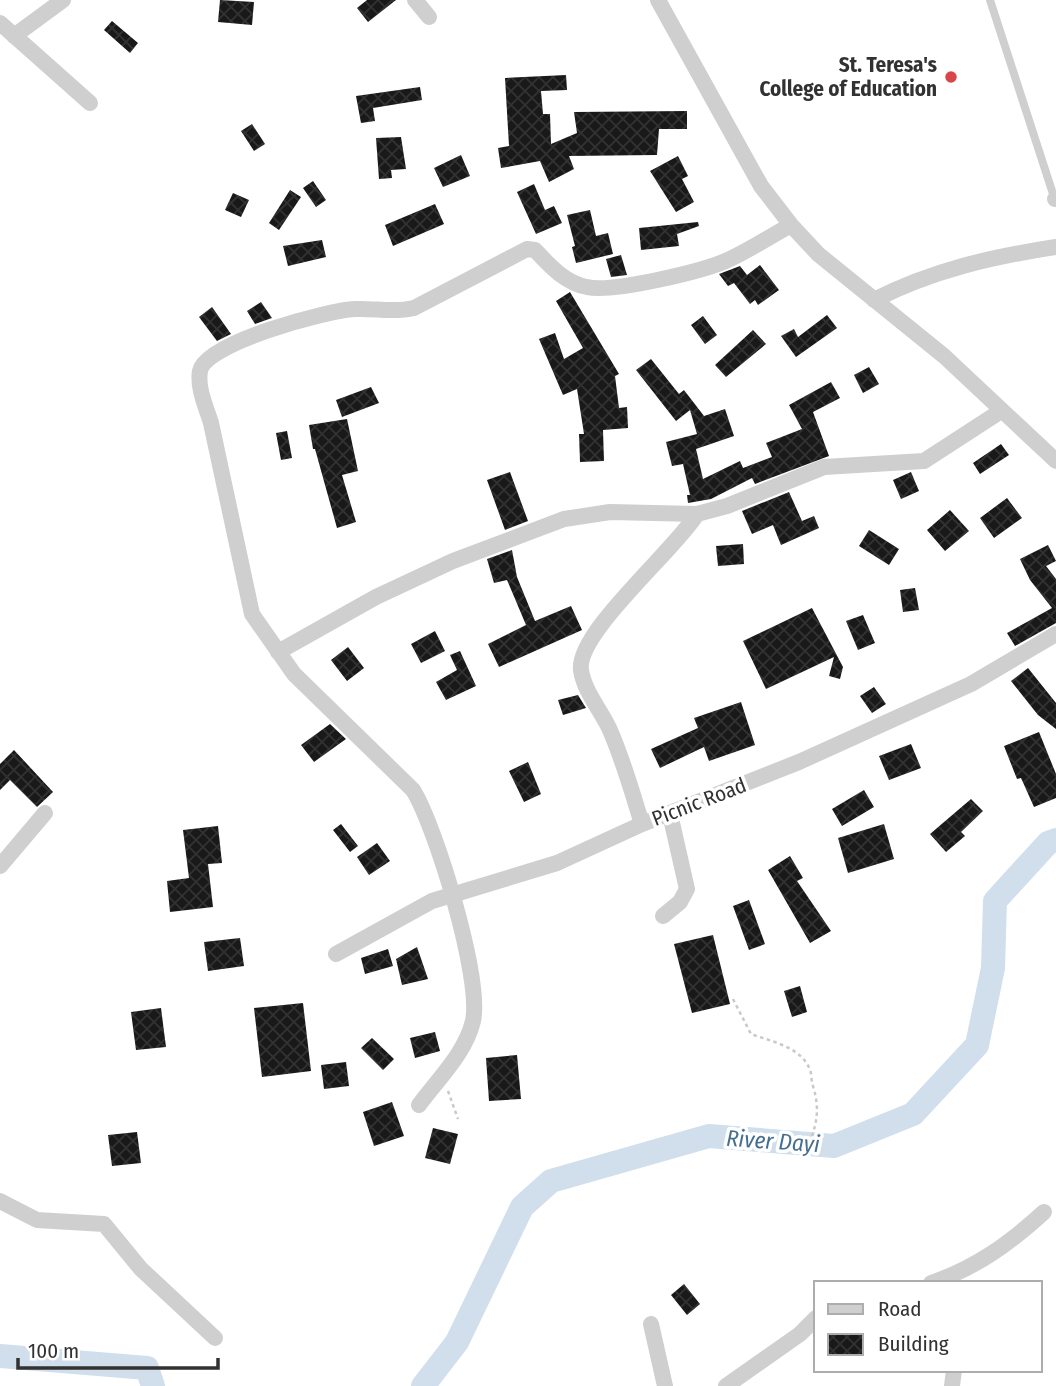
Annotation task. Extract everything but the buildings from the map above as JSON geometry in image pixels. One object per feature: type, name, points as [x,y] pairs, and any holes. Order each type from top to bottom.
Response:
[{"type":"street","points":[[14,36],[63,0]]},
{"type":"street","points":[[415,0],[429,18]]},
{"type":"street","points":[[658,0],[761,186],[792,225],[818,254],[944,356],[1056,461]]},
{"type":"street","points":[[0,23],[90,103]]},
{"type":"street","points":[[419,1105],[445,1074],[463,1045],[473,1019],[469,961],[453,894],[424,808],[413,790],[294,674],[252,614],[211,423],[202,394],[200,369],[206,359],[244,337],[317,316],[354,309],[391,311],[414,308],[527,249],[535,250],[573,283],[589,288],[614,288],[727,261],[792,225]]},
{"type":"street","points":[[874,300],[941,270],[982,259],[1056,247]]},
{"type":"street","points":[[278,652],[376,597],[453,561],[564,519],[610,512],[697,514],[727,506],[824,467],[924,461],[1001,411]]},
{"type":"street","points":[[642,824],[619,751],[581,670],[583,657],[587,644],[607,616],[686,533],[697,514]]},
{"type":"street","name":"Picnic Road","points":[[336,954],[432,901],[557,863],[642,824],[737,789],[927,705],[971,684],[1056,634]]},
{"type":"street","points":[[0,866],[46,813]]},
{"type":"street","points":[[663,916],[680,902],[687,889],[670,814]]},
{"type":"street","points":[[0,1200],[37,1220],[104,1224],[141,1269],[215,1338]]},
{"type":"street","points":[[938,1281],[974,1266],[1006,1246],[1044,1212]]},
{"type":"street","points":[[726,1386],[800,1334],[814,1320]]},
{"type":"street","points":[[650,1324],[665,1386]]},
{"type":"lane","points":[[990,0],[1055,200]]},
{"type":"path","points":[[733,999],[751,1034],[776,1041],[799,1055],[810,1068],[818,1101],[818,1119],[811,1139]]},
{"type":"path","points":[[448,1093],[457,1119]]},
{"type":"waterway","name":"River Dayi","points":[[423,1386],[457,1342],[522,1207],[551,1181],[709,1136],[834,1146],[913,1114],[977,1045],[993,968],[995,901],[1048,843],[1056,840]]},
{"type":"waterway","name":"River Dayi","points":[[0,1356],[147,1368],[153,1386]]},
{"type":"place","name":"St. Teresa's College of Education","points":[[951,77]]}]
